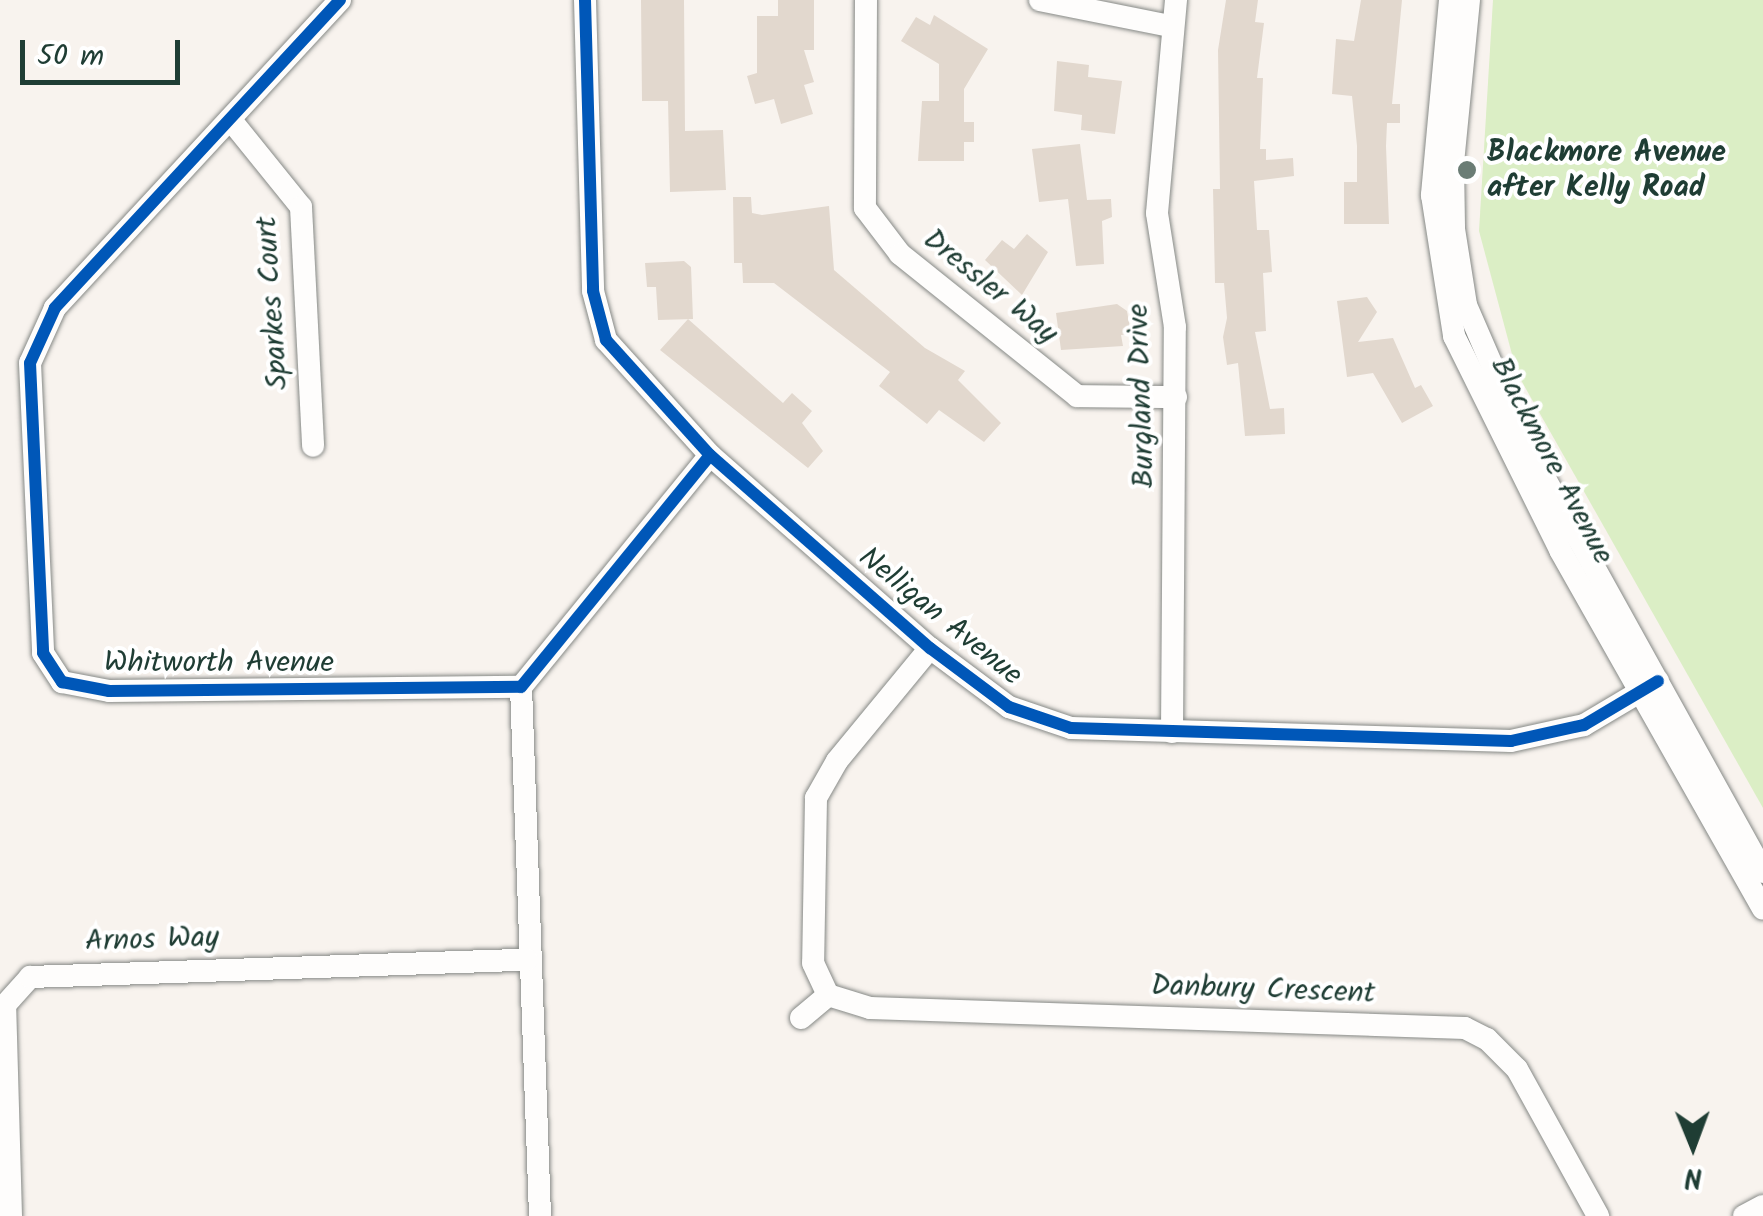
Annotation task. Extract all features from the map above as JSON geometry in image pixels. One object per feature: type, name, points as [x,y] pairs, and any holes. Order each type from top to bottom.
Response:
[{"type":"street","name":"Whitworth Avenue","points":[[340,0],[55,308],[30,362],[43,653],[62,682],[109,691],[521,687]]},
{"type":"street","name":"Nelligan Avenue","points":[[585,0],[592,291],[606,340],[710,455],[930,648],[1028,717],[1072,728],[1511,741],[1584,725],[1651,685]]},
{"type":"street","name":"Dressler Way","points":[[866,0],[865,208],[900,254],[1077,396],[1176,397]]},
{"type":"street","points":[[1040,0],[1170,26]]},
{"type":"street","name":"Burgland Drive","points":[[1172,732],[1175,327],[1158,213],[1170,26],[1176,0]]},
{"type":"street","name":"Blackmore Avenue","points":[[1450,0],[1432,195],[1454,336],[1560,550],[1651,685],[1763,872]]},
{"type":"street","name":"Blackmore Avenue","points":[[1469,0],[1453,163],[1454,229],[1466,305],[1498,392],[1763,909]]},
{"type":"street","name":"Sparkes Court","points":[[230,118],[301,208],[313,446]]},
{"type":"street","points":[[540,1216],[527,960],[521,687],[710,455]]},
{"type":"street","points":[[801,1018],[828,995],[812,963],[816,798],[837,761],[930,648]]},
{"type":"street","name":"Arnos Way","points":[[10,1216],[5,1004],[30,977],[527,960]]},
{"type":"street","name":"Danbury Crescent","points":[[828,995],[870,1008],[1465,1028],[1487,1038],[1517,1069],[1598,1216]]},
{"type":"street","points":[[1744,1216],[1763,1206]]},
{"type":"green space","points":[[1493,0],[1763,0],[1763,808],[1517,373],[1479,231]]},
{"type":"building","points":[[641,0],[684,0],[685,131],[723,130],[726,190],[670,192],[668,101],[642,101]]},
{"type":"building","points":[[778,0],[814,0],[814,50],[804,50],[814,82],[804,85],[813,114],[781,124],[774,99],[755,104],[747,76],[757,73],[757,16],[778,16]]},
{"type":"building","points":[[1226,0],[1258,0],[1255,22],[1264,23],[1257,78],[1263,78],[1260,149],[1266,149],[1266,160],[1293,158],[1294,176],[1254,181],[1257,230],[1269,230],[1272,272],[1263,273],[1266,331],[1255,332],[1270,409],[1284,408],[1285,434],[1245,436],[1238,363],[1227,365],[1223,337],[1227,318],[1224,283],[1215,283],[1213,189],[1220,189],[1218,50]]},
{"type":"building","points":[[1361,0],[1402,0],[1392,104],[1400,104],[1400,123],[1387,123],[1389,224],[1344,224],[1344,182],[1357,182],[1357,146],[1352,96],[1332,94],[1336,39],[1354,41]]},
{"type":"building","points":[[934,15],[988,49],[964,89],[964,122],[974,122],[974,142],[964,142],[964,161],[918,161],[922,101],[939,101],[939,64],[901,41],[916,17],[930,25]]},
{"type":"building","points":[[1057,61],[1089,65],[1088,77],[1122,81],[1115,134],[1081,130],[1082,115],[1054,111]]},
{"type":"building","points":[[1080,144],[1087,200],[1111,199],[1112,217],[1102,221],[1104,264],[1076,266],[1068,199],[1039,202],[1032,149]]},
{"type":"building","points":[[733,197],[751,197],[752,213],[762,215],[829,206],[834,270],[925,348],[965,371],[958,380],[1001,423],[984,442],[939,410],[927,424],[879,386],[890,372],[774,283],[743,283],[742,263],[734,263]]},
{"type":"building","points":[[1027,234],[1048,252],[1022,295],[985,260],[1002,240],[1014,249]]},
{"type":"building","points":[[684,261],[691,267],[693,319],[658,320],[656,287],[647,287],[645,263]]},
{"type":"building","points":[[1367,297],[1377,312],[1358,342],[1393,338],[1415,388],[1421,385],[1433,406],[1402,423],[1373,373],[1347,377],[1337,301]]},
{"type":"building","points":[[1117,304],[1127,311],[1131,334],[1121,335],[1123,346],[1061,350],[1056,313]]},
{"type":"building","points":[[688,319],[783,403],[792,393],[812,411],[802,423],[823,451],[808,468],[660,350]]},
{"type":"cycle path","points":[[340,0],[55,308],[30,363],[43,653],[62,682],[109,691],[521,687],[710,455]]},
{"type":"cycle path","points":[[585,0],[593,291],[606,340],[710,455],[930,648],[1009,707],[1071,728],[1511,741],[1584,725],[1658,681]]},
{"type":"place","name":"Blackmore Avenue after Kelly Road","points":[[1467,170]]}]
